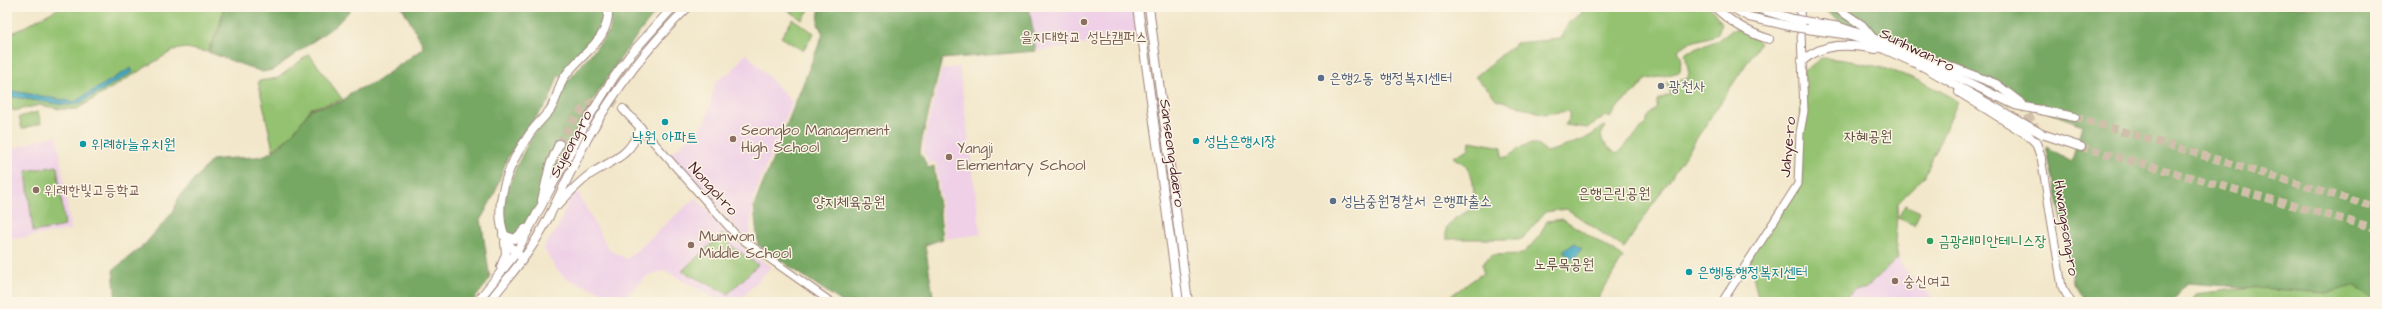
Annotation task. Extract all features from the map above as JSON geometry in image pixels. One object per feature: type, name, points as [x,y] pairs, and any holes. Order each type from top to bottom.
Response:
[{"type":"main road","points":[[494,280],[506,254],[500,219],[501,200],[517,155],[528,136],[550,109],[564,79],[604,34],[609,18],[608,7]]},
{"type":"main road","name":"Sujeong-ro","points":[[477,302],[494,280],[521,253],[535,217],[586,122],[614,77],[630,55],[673,7]]},
{"type":"main road","name":"Sujeong-ro","points":[[489,302],[521,253],[550,214],[587,139],[614,96],[642,58],[688,7]]},
{"type":"main road","name":"Sanseong-daero","points":[[1138,7],[1179,302]]},
{"type":"main road","name":"Sanseong-daero","points":[[1148,7],[1188,302]]},
{"type":"main road","points":[[1715,7],[1730,20],[1760,37],[1769,39]]},
{"type":"main road","name":"Sunhwan-ro","points":[[1731,7],[1749,17],[1794,23],[1803,21],[1840,27],[1873,37],[1915,55],[2015,105],[2075,117]]},
{"type":"main road","name":"Sunhwan-ro","points":[[1753,7],[1807,29],[1853,36],[1924,67],[2042,134],[2081,147]]},
{"type":"main road","points":[[1835,7],[1862,25],[1873,37]]},
{"type":"main road","points":[[1802,61],[1815,51],[1832,46],[1859,46],[1885,50]]},
{"type":"main road","points":[[1915,55],[1966,71],[1996,84],[2022,104]]},
{"type":"main road","points":[[1924,67],[1952,88],[2028,135],[2036,143],[2041,156]]},
{"type":"main road","points":[[550,214],[576,185],[626,153],[641,128],[623,109]]},
{"type":"main road","points":[[2041,138],[2041,156]]},
{"type":"main road","points":[[541,208],[544,186],[559,144]]},
{"type":"main road","points":[[503,235],[515,239],[535,217]]},
{"type":"main road","points":[[503,235],[509,248],[521,253]]},
{"type":"street","name":"Jahye-ro","points":[[1722,302],[1798,184],[1800,133],[1804,111],[1800,44],[1800,7]]},
{"type":"street","name":"Nongol-ro","points":[[641,128],[736,234],[830,302]]},
{"type":"street","name":"Hwangsong-ro","points":[[2041,156],[2062,287],[2071,302]]},
{"type":"shaded area","name":"을지대학교 성남캠퍼스","points":[[1029,7],[1135,7],[1140,37],[1036,51]]},
{"type":"shaded area","name":"Seongbo Management High School","points":[[746,53],[792,102],[753,199],[749,238],[737,229],[671,154],[705,123],[716,81],[732,71]]},
{"type":"shaded area","name":"Yangji Elementary School","points":[[959,67],[981,234],[946,239],[936,162],[929,163],[924,152],[924,140],[942,69]]},
{"type":"shaded area","name":"위례한빛고등학교","points":[[57,135],[71,230],[7,240],[7,150]]},
{"type":"shaded area","points":[[575,187],[609,250],[627,259],[696,197],[731,239],[771,267],[738,302],[721,302],[664,270],[647,276],[622,300],[565,278],[557,270],[543,248],[557,229]]},
{"type":"shaded area","name":"숭신여고","points":[[1898,258],[1908,274],[1927,290],[1934,302],[1846,302],[1846,298],[1856,289],[1865,289]]},
{"type":"green space","points":[[61,7],[69,7],[76,10],[79,7],[224,7],[219,27],[207,52],[186,48],[174,50],[77,109],[60,109],[40,105],[13,111],[11,106],[7,105],[7,36]]},
{"type":"green space","points":[[224,7],[353,7],[336,25],[273,70],[262,72],[208,52],[220,28]]},
{"type":"green space","points":[[402,7],[605,7],[602,27],[563,75],[558,76],[549,101],[521,135],[506,161],[494,195],[481,219],[490,279],[472,302],[116,302],[113,270],[145,244],[173,212],[179,197],[212,160],[256,157],[273,151],[288,139],[311,109],[342,102],[350,93],[377,81],[422,49],[423,45]]},
{"type":"green space","points":[[612,7],[660,7],[628,48],[599,91],[561,159],[535,215],[525,229],[512,239],[505,230],[503,214],[506,195],[513,174],[534,133],[565,81],[570,79],[610,31]]},
{"type":"green space","points":[[784,7],[811,7],[802,20]]},
{"type":"green space","name":"양지체육공원","points":[[825,7],[1029,7],[1036,51],[942,59],[920,152],[928,168],[934,166],[943,239],[925,245],[934,302],[842,302],[758,245],[754,206],[823,34],[818,24],[819,11]]},
{"type":"green space","points":[[1583,7],[1710,7],[1722,23],[1718,34],[1686,44],[1678,50],[1681,57],[1680,72],[1645,80],[1635,92],[1621,103],[1610,118],[1605,116],[1587,128],[1565,125],[1569,119],[1569,111],[1544,114],[1496,99],[1475,77],[1516,43],[1560,39],[1569,22],[1581,14]]},
{"type":"green space","points":[[1820,7],[2375,7],[2375,299],[2353,286],[2327,293],[2186,283],[2173,302],[2086,302],[2073,281],[2063,224],[2046,147],[2072,161],[2082,125],[2015,99],[1926,53],[1867,41]]},
{"type":"green space","points":[[793,19],[814,33],[803,51],[781,37]]},
{"type":"green space","name":"은행근린공원","points":[[1736,29],[1743,30],[1760,43],[1624,248],[1567,209],[1545,212],[1522,239],[1446,239],[1446,227],[1452,223],[1455,218],[1472,209],[1474,193],[1471,175],[1465,165],[1453,157],[1469,149],[1470,141],[1502,147],[1502,157],[1507,157],[1522,147],[1531,144],[1541,147],[1547,152],[1558,149],[1585,139],[1606,126],[1601,135],[1603,142],[1616,154],[1647,123],[1647,118],[1657,107],[1657,100],[1671,94],[1666,83],[1687,79],[1689,74],[1685,53],[1718,40],[1730,31]]},
{"type":"green space","points":[[309,54],[343,100],[311,108],[293,134],[273,150],[258,81],[278,78]]},
{"type":"green space","name":"자혜공원","points":[[1821,58],[1857,62],[1892,71],[1926,84],[1958,101],[1924,177],[1898,203],[1895,242],[1898,258],[1865,289],[1855,289],[1846,298],[1846,302],[1757,302],[1758,298],[1749,257],[1798,184],[1802,73]]},
{"type":"green space","points":[[38,112],[41,123],[22,129],[19,117]]},
{"type":"green space","points":[[57,166],[65,226],[33,232],[26,171]]},
{"type":"green space","points":[[1905,205],[1920,212],[1914,225],[1898,218]]},
{"type":"green space","name":"노루목공원","points":[[1563,219],[1623,257],[1596,302],[1442,302],[1483,273],[1482,264],[1492,255],[1523,254],[1540,235],[1547,221]]},
{"type":"green space","points":[[722,234],[733,247],[758,265],[728,294],[682,271]]},
{"type":"green space","points":[[2375,271],[2375,302],[2190,302],[2196,294]]},
{"type":"water","points":[[131,68],[133,72],[78,104],[64,105],[7,96],[7,90],[74,102]]},
{"type":"water","points":[[1575,243],[1582,248],[1574,260],[1563,251]]},
{"type":"tunnel","points":[[559,144],[578,115],[585,107],[593,102],[602,100],[612,102],[623,109]]},
{"type":"tunnel","points":[[2022,104],[2039,134]]},
{"type":"tunnel","points":[[2075,117],[2375,207]]},
{"type":"tunnel","points":[[2081,147],[2375,228]]},
{"type":"place","name":"을지대학교 성남캠퍼스","points":[[1084,22]]},
{"type":"place","name":"은행2동 행정복지센터","points":[[1321,78]]},
{"type":"place","name":"광천사","points":[[1661,86]]},
{"type":"place","name":"낙원 아파트","points":[[665,122]]},
{"type":"place","name":"Seongbo Management High School","points":[[733,139]]},
{"type":"place","name":"성남은행시장","points":[[1196,141]]},
{"type":"place","name":"위례하늘유치원","points":[[83,144]]},
{"type":"place","name":"Yangji Elementary School","points":[[949,157]]},
{"type":"place","name":"위례한빛고등학교","points":[[36,190]]},
{"type":"place","name":"성남중원경찰서 은행파출소","points":[[1333,201]]},
{"type":"place","name":"금광래미안테니스장","points":[[1930,241]]},
{"type":"place","name":"Munwon Middle School","points":[[691,245]]},
{"type":"place","name":"은행1동행정복지센터","points":[[1689,272]]},
{"type":"place","name":"숭신여고","points":[[1895,281]]}]
